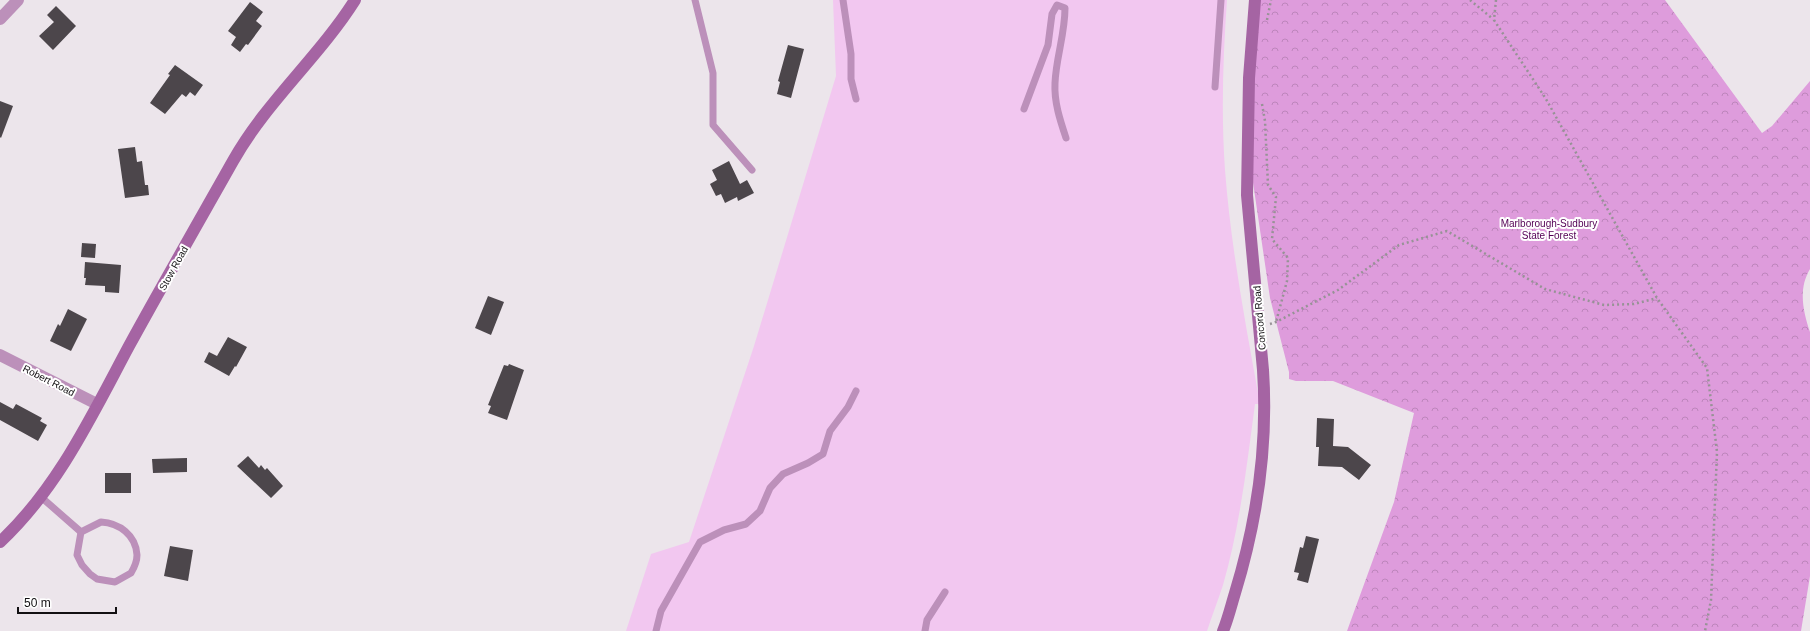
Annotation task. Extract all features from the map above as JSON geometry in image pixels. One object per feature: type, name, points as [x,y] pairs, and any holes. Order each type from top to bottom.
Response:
[{"type":"street","points":[[0,19],[18,0]]},
{"type":"street","name":"Stow Road","points":[[0,542],[26,516],[61,468],[193,231],[249,135],[284,89],[341,22],[355,0]]},
{"type":"street","name":"Concord Road","points":[[1223,631],[1229,616],[1248,545],[1262,458],[1265,399],[1260,325],[1247,195],[1248,107],[1254,0]]},
{"type":"street","name":"Robert Road","points":[[0,355],[97,404]]},
{"type":"lane","points":[[695,0],[713,73],[713,125],[752,170]]},
{"type":"lane","points":[[843,0],[851,54],[851,79],[856,99]]},
{"type":"lane","points":[[1215,87],[1221,0]]},
{"type":"lane","points":[[1024,109],[1032,93],[1048,45],[1052,14],[1057,5],[1064,8],[1065,24],[1055,83],[1056,108],[1066,138]]},
{"type":"lane","points":[[656,631],[662,611],[700,542],[724,530],[746,524],[760,511],[770,488],[783,474],[808,463],[823,454],[830,431],[848,408],[856,391]]},
{"type":"lane","points":[[40,497],[81,532]]},
{"type":"lane","points":[[101,522],[109,522],[120,526],[133,543],[137,556],[131,573],[115,582],[97,579],[90,574],[82,565],[77,554],[81,532],[101,522]]},
{"type":"lane","points":[[924,631],[927,620],[945,592]]},
{"type":"path","points":[[1267,23],[1271,0]]},
{"type":"path","points":[[1470,0],[1494,20],[1546,99],[1657,298],[1707,368],[1717,452],[1711,600],[1705,631]]},
{"type":"path","points":[[1494,20],[1496,0]]},
{"type":"path","points":[[1261,101],[1265,121],[1268,184],[1276,197],[1272,240],[1288,258],[1286,281],[1276,322]]},
{"type":"path","points":[[1260,325],[1276,322],[1338,290],[1399,245],[1447,231],[1545,290],[1604,306],[1634,304],[1657,298]]},
{"type":"shaded area","points":[[833,0],[1227,0],[1223,85],[1225,170],[1235,258],[1260,404],[1255,404],[1242,495],[1229,563],[1207,631],[626,631],[651,554],[689,542],[754,346],[836,76]]},
{"type":"green space","name":"Marlborough-Sudbury State Forest","points":[[1257,0],[1665,0],[1762,133],[1772,126],[1810,81],[1810,269],[1804,284],[1803,300],[1805,316],[1810,332],[1810,576],[1801,631],[1347,631],[1394,502],[1414,413],[1333,381],[1296,381],[1289,379],[1289,372],[1270,298],[1250,162]]},
{"type":"building","points":[[250,2],[263,12],[256,21],[262,26],[248,45],[246,44],[240,52],[231,45],[236,37],[228,31]]},
{"type":"building","points":[[56,6],[76,26],[53,50],[39,36],[54,22],[47,15]]},
{"type":"building","points":[[788,45],[804,49],[791,98],[777,94],[780,82],[778,81]]},
{"type":"building","points":[[175,65],[203,85],[195,96],[190,92],[186,97],[182,94],[165,114],[150,103],[170,75],[168,74]]},
{"type":"building","points":[[0,101],[13,106],[1,138],[0,137]]},
{"type":"building","points":[[135,147],[137,162],[142,161],[145,185],[148,185],[149,195],[125,198],[118,149]]},
{"type":"building","points":[[729,161],[740,184],[747,180],[754,193],[738,201],[737,197],[725,203],[721,194],[716,196],[710,184],[717,180],[712,170]]},
{"type":"building","points":[[82,243],[96,244],[95,258],[81,257]]},
{"type":"building","points":[[85,262],[121,265],[119,293],[105,292],[105,286],[85,285]]},
{"type":"building","points":[[488,296],[504,302],[491,335],[475,328]]},
{"type":"building","points":[[68,309],[87,319],[71,351],[50,341],[58,324],[60,326]]},
{"type":"building","points":[[228,337],[247,347],[236,367],[235,366],[229,376],[204,362],[209,352],[217,356]]},
{"type":"building","points":[[509,364],[524,370],[507,420],[488,413],[491,406],[488,405],[504,365],[508,366]]},
{"type":"building","points":[[0,402],[13,409],[16,404],[42,418],[40,421],[47,425],[38,441],[0,420]]},
{"type":"building","points":[[1317,418],[1334,419],[1333,446],[1348,447],[1371,465],[1359,480],[1342,467],[1318,466],[1319,447],[1316,447]]},
{"type":"building","points":[[248,456],[259,468],[261,465],[265,470],[267,468],[283,486],[271,498],[237,466]]},
{"type":"building","points":[[187,458],[187,472],[153,473],[152,459]]},
{"type":"building","points":[[105,473],[131,473],[131,493],[105,493]]},
{"type":"building","points":[[1306,536],[1319,539],[1308,583],[1297,580],[1299,573],[1294,572],[1300,547],[1303,548]]},
{"type":"building","points":[[170,546],[193,550],[188,581],[164,576]]}]
